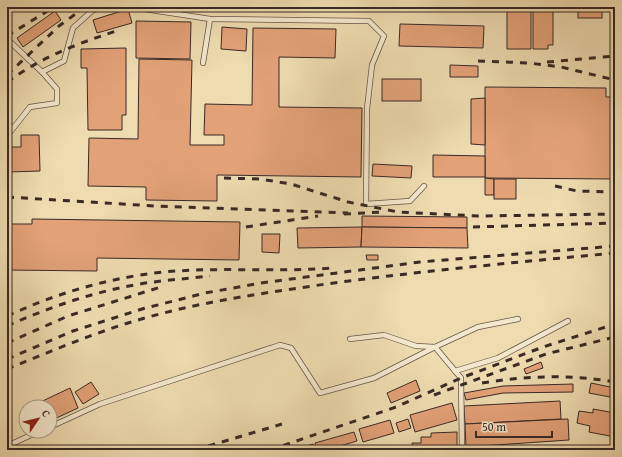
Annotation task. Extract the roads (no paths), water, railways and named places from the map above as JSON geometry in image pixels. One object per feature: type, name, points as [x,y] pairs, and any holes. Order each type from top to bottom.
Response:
[{"type":"lane","points":[[42,72],[64,61],[73,28],[94,10],[104,7],[138,8],[210,20],[369,21],[384,36],[372,65],[370,80],[367,109],[366,204],[410,201],[424,186]]},
{"type":"lane","points":[[202,63],[210,20]]},
{"type":"lane","points":[[7,39],[42,72],[57,90],[57,103],[30,107],[7,136]]},
{"type":"lane","points":[[58,422],[100,404],[280,345],[292,348],[320,393],[374,378],[478,327],[518,319]]},
{"type":"lane","points":[[454,371],[498,358],[568,321]]},
{"type":"lane","points":[[350,339],[384,335],[416,346],[435,347],[461,378],[462,450]]},
{"type":"lane","points":[[7,446],[22,439]]},
{"type":"railway","points":[[7,36],[54,7]]},
{"type":"railway","points":[[7,75],[59,26],[85,7]]},
{"type":"railway","points":[[7,82],[47,58],[86,41],[116,31]]},
{"type":"railway","points":[[547,62],[615,56]]},
{"type":"railway","points":[[478,61],[529,63],[561,67],[615,80]]},
{"type":"railway","points":[[224,178],[260,179],[291,184],[348,202],[398,212],[478,216],[615,214]]},
{"type":"railway","points":[[555,186],[577,191],[615,192]]},
{"type":"railway","points":[[7,197],[155,206],[348,213]]},
{"type":"railway","points":[[344,214],[382,212]]},
{"type":"railway","points":[[246,227],[318,216]]},
{"type":"railway","points":[[473,227],[615,223]]},
{"type":"railway","points":[[7,359],[73,331],[142,309],[205,293],[261,283],[420,262],[615,246]]},
{"type":"railway","points":[[7,369],[127,323],[213,302],[362,279],[615,253]]},
{"type":"railway","points":[[7,316],[40,302],[88,286],[140,275],[187,270],[285,270],[332,268]]},
{"type":"railway","points":[[7,326],[56,306],[105,291],[149,283],[210,276]]},
{"type":"railway","points":[[7,343],[68,316],[164,286]]},
{"type":"railway","points":[[270,450],[396,407],[461,378],[543,347],[615,324]]},
{"type":"railway","points":[[434,395],[546,354],[615,337]]},
{"type":"railway","points":[[482,383],[532,377],[565,377],[598,379],[615,382]]},
{"type":"railway","points":[[195,450],[282,424]]}]
